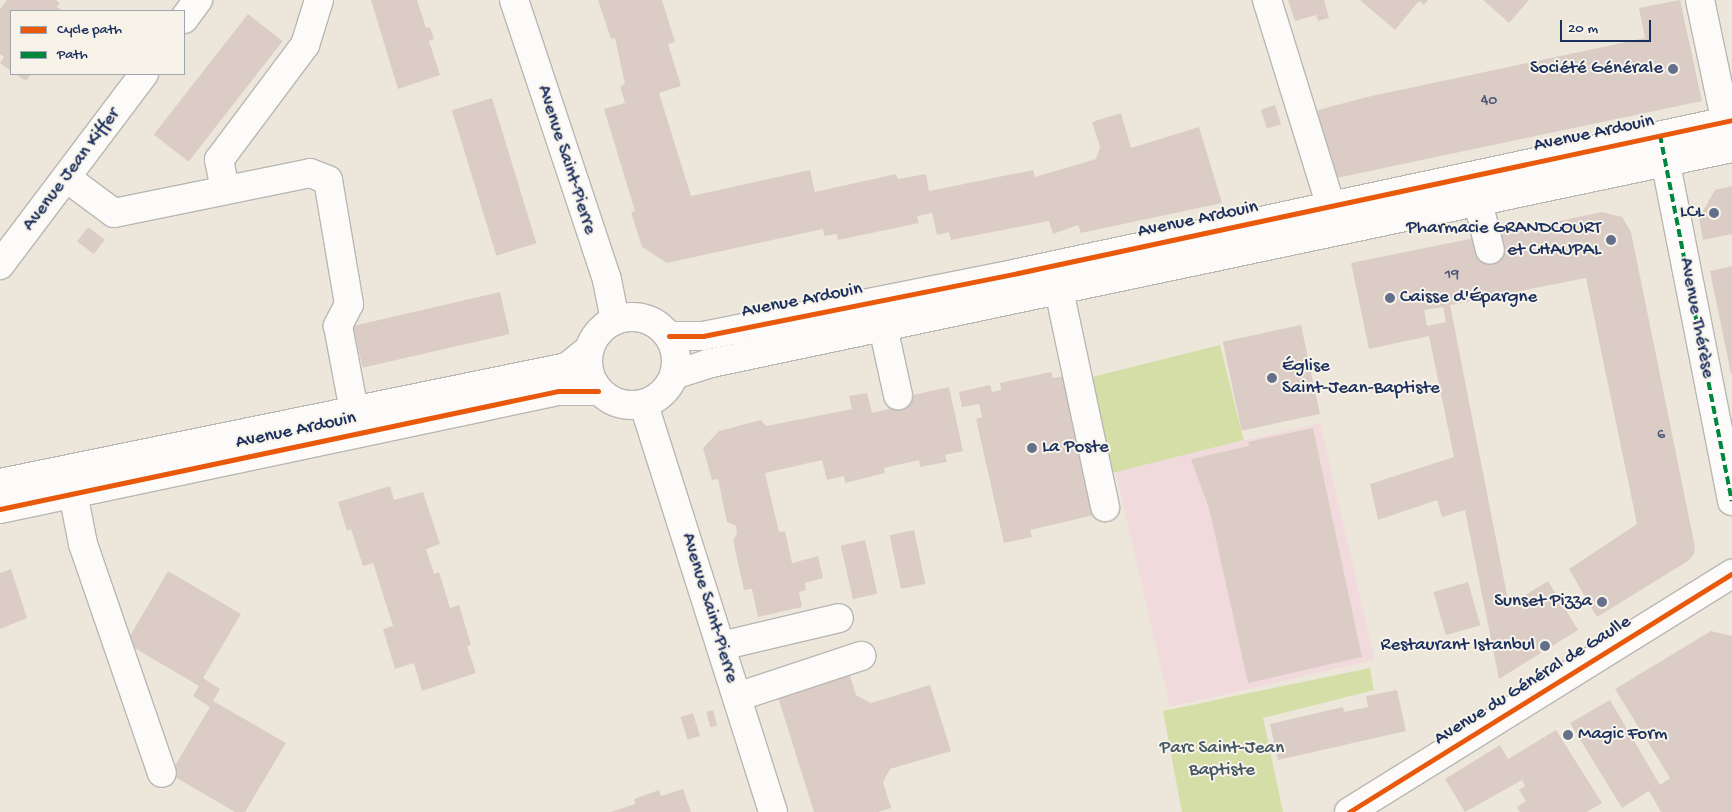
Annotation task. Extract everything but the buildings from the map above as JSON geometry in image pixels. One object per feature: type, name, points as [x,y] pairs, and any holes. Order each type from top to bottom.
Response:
[{"type":"street","points":[[185,18],[198,0]]},
{"type":"street","points":[[225,190],[219,160],[305,45],[318,0]]},
{"type":"street","name":"Avenue Saint-Pierre","points":[[514,0],[606,280],[616,320]]},
{"type":"street","points":[[1267,0],[1330,207]]},
{"type":"street","points":[[674,375],[707,364],[1731,148],[1729,120],[1700,0]]},
{"type":"street","name":"Avenue Jean Kiffer","points":[[0,265],[68,178],[143,75]]},
{"type":"street","name":"Avenue Ardouin","points":[[669,336],[713,334],[1330,207],[1729,120]]},
{"type":"street","name":"Avenue Thérèse","points":[[1660,135],[1732,501]]},
{"type":"street","points":[[68,178],[114,213],[310,173],[328,180],[349,304],[338,326],[354,411]]},
{"type":"street","points":[[1478,202],[1490,250]]},
{"type":"street","points":[[1059,290],[1105,506]]},
{"type":"street","points":[[630,316],[645,318],[669,336],[677,362],[668,388],[644,405],[618,404],[598,391],[590,378],[589,349],[604,326],[630,316]]},
{"type":"street","points":[[883,327],[898,395]]},
{"type":"street","name":"Avenue Ardouin","points":[[0,483],[567,367],[589,349]]},
{"type":"street","name":"Avenue Ardouin","points":[[0,509],[558,391],[598,391]]},
{"type":"street","name":"Avenue Saint-Pierre","points":[[644,405],[773,812]]},
{"type":"street","points":[[73,493],[83,544],[162,773]]},
{"type":"street","name":"Avenue du Général de Gaulle","points":[[1350,812],[1732,574]]},
{"type":"street","points":[[721,646],[839,618]]},
{"type":"street","points":[[737,697],[862,656]]},
{"type":"shaded area","points":[[1320,423],[1375,660],[1170,707],[1115,470]]},
{"type":"green space","points":[[1220,345],[1244,440],[1113,473],[1089,378]]},
{"type":"green space","name":"Parc Saint-Jean Baptiste","points":[[1370,668],[1374,690],[1263,718],[1283,812],[1182,812],[1163,711]]},
{"type":"marked path","points":[[1660,135],[1732,501]]},
{"type":"cycle path","points":[[669,336],[703,336],[1018,273],[1732,120]]},
{"type":"cycle path","points":[[0,509],[558,391],[598,391]]},
{"type":"cycle path","points":[[1349,812],[1732,574]]},
{"type":"place","name":"Société Générale","points":[[1673,69]]},
{"type":"place","name":"LCL","points":[[1714,213]]},
{"type":"place","name":"Pharmacie GRANDCOURT et CHAUPAL","points":[[1611,240]]},
{"type":"place","name":"Caisse d'Épargne","points":[[1390,298]]},
{"type":"place","name":"Église Saint-Jean-Baptiste","points":[[1272,378]]},
{"type":"place","name":"La Poste","points":[[1032,448]]},
{"type":"place","name":"Sunset Pizza","points":[[1602,602]]},
{"type":"place","name":"Restaurant Istanbul","points":[[1545,646]]},
{"type":"place","name":"Magic Form","points":[[1568,735]]}]
